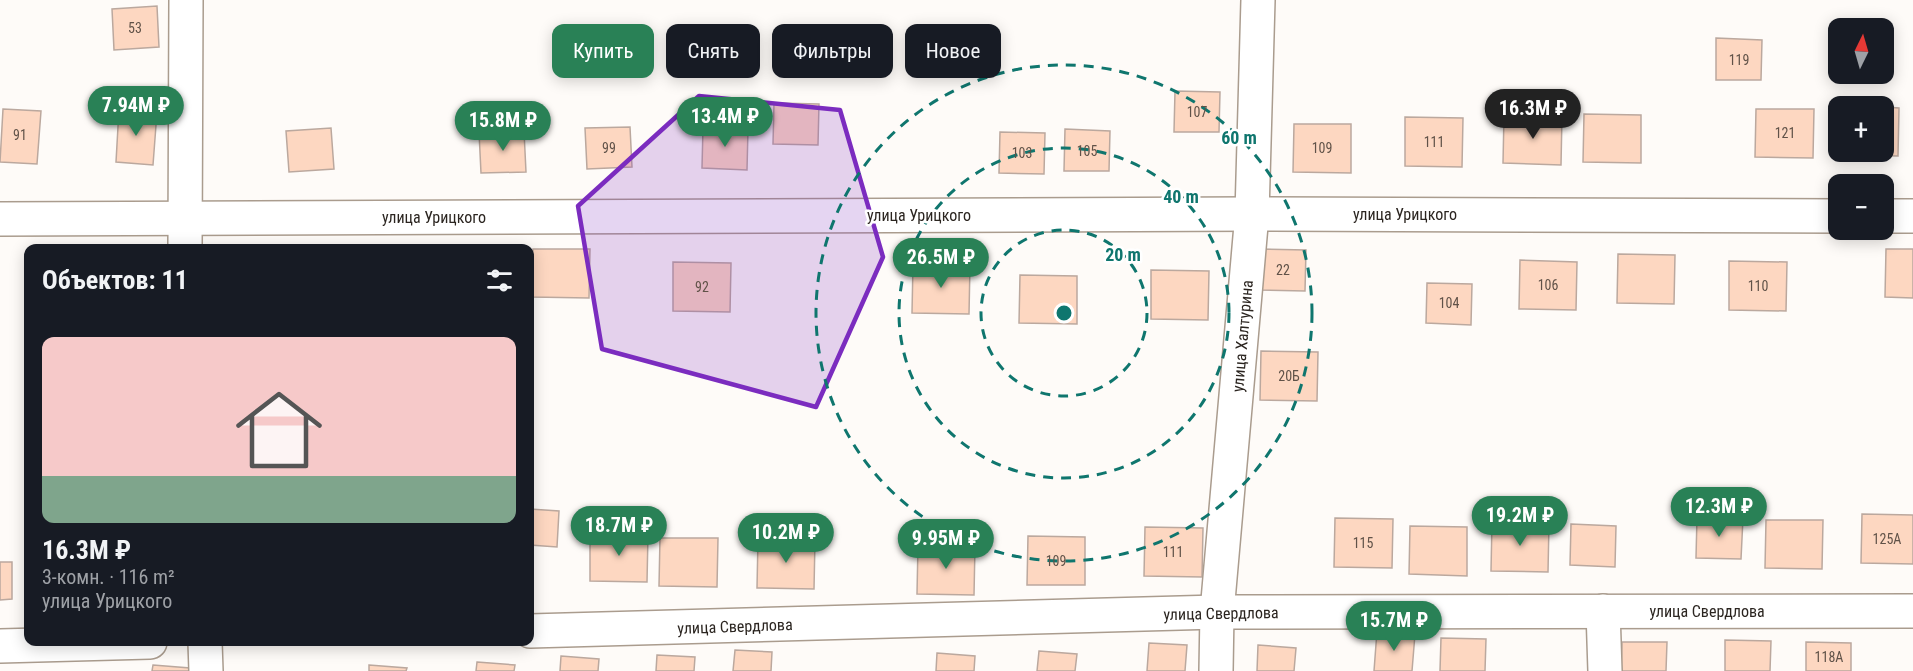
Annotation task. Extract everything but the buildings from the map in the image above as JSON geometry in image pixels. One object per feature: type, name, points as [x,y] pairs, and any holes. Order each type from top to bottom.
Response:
[{"type":"street","points":[[184,233],[186,0]]},
{"type":"street","name":"улица Халтурина","points":[[1216,671],[1217,612],[1252,214],[1258,0]]},
{"type":"street","name":"улица Урицкого","points":[[0,219],[184,233],[1252,214],[1828,216]]},
{"type":"street","points":[[1894,216],[1913,216]]},
{"type":"street","points":[[1603,611],[1605,671]]},
{"type":"street","name":"улица Свердлова","points":[[534,631],[1217,612],[1913,611]]},
{"type":"street","points":[[0,646],[24,645]]},
{"type":"street","points":[[205,646],[206,671]]},
{"type":"highlighted area","points":[[699,96],[840,110],[883,257],[816,407],[602,349],[578,206]]}]
